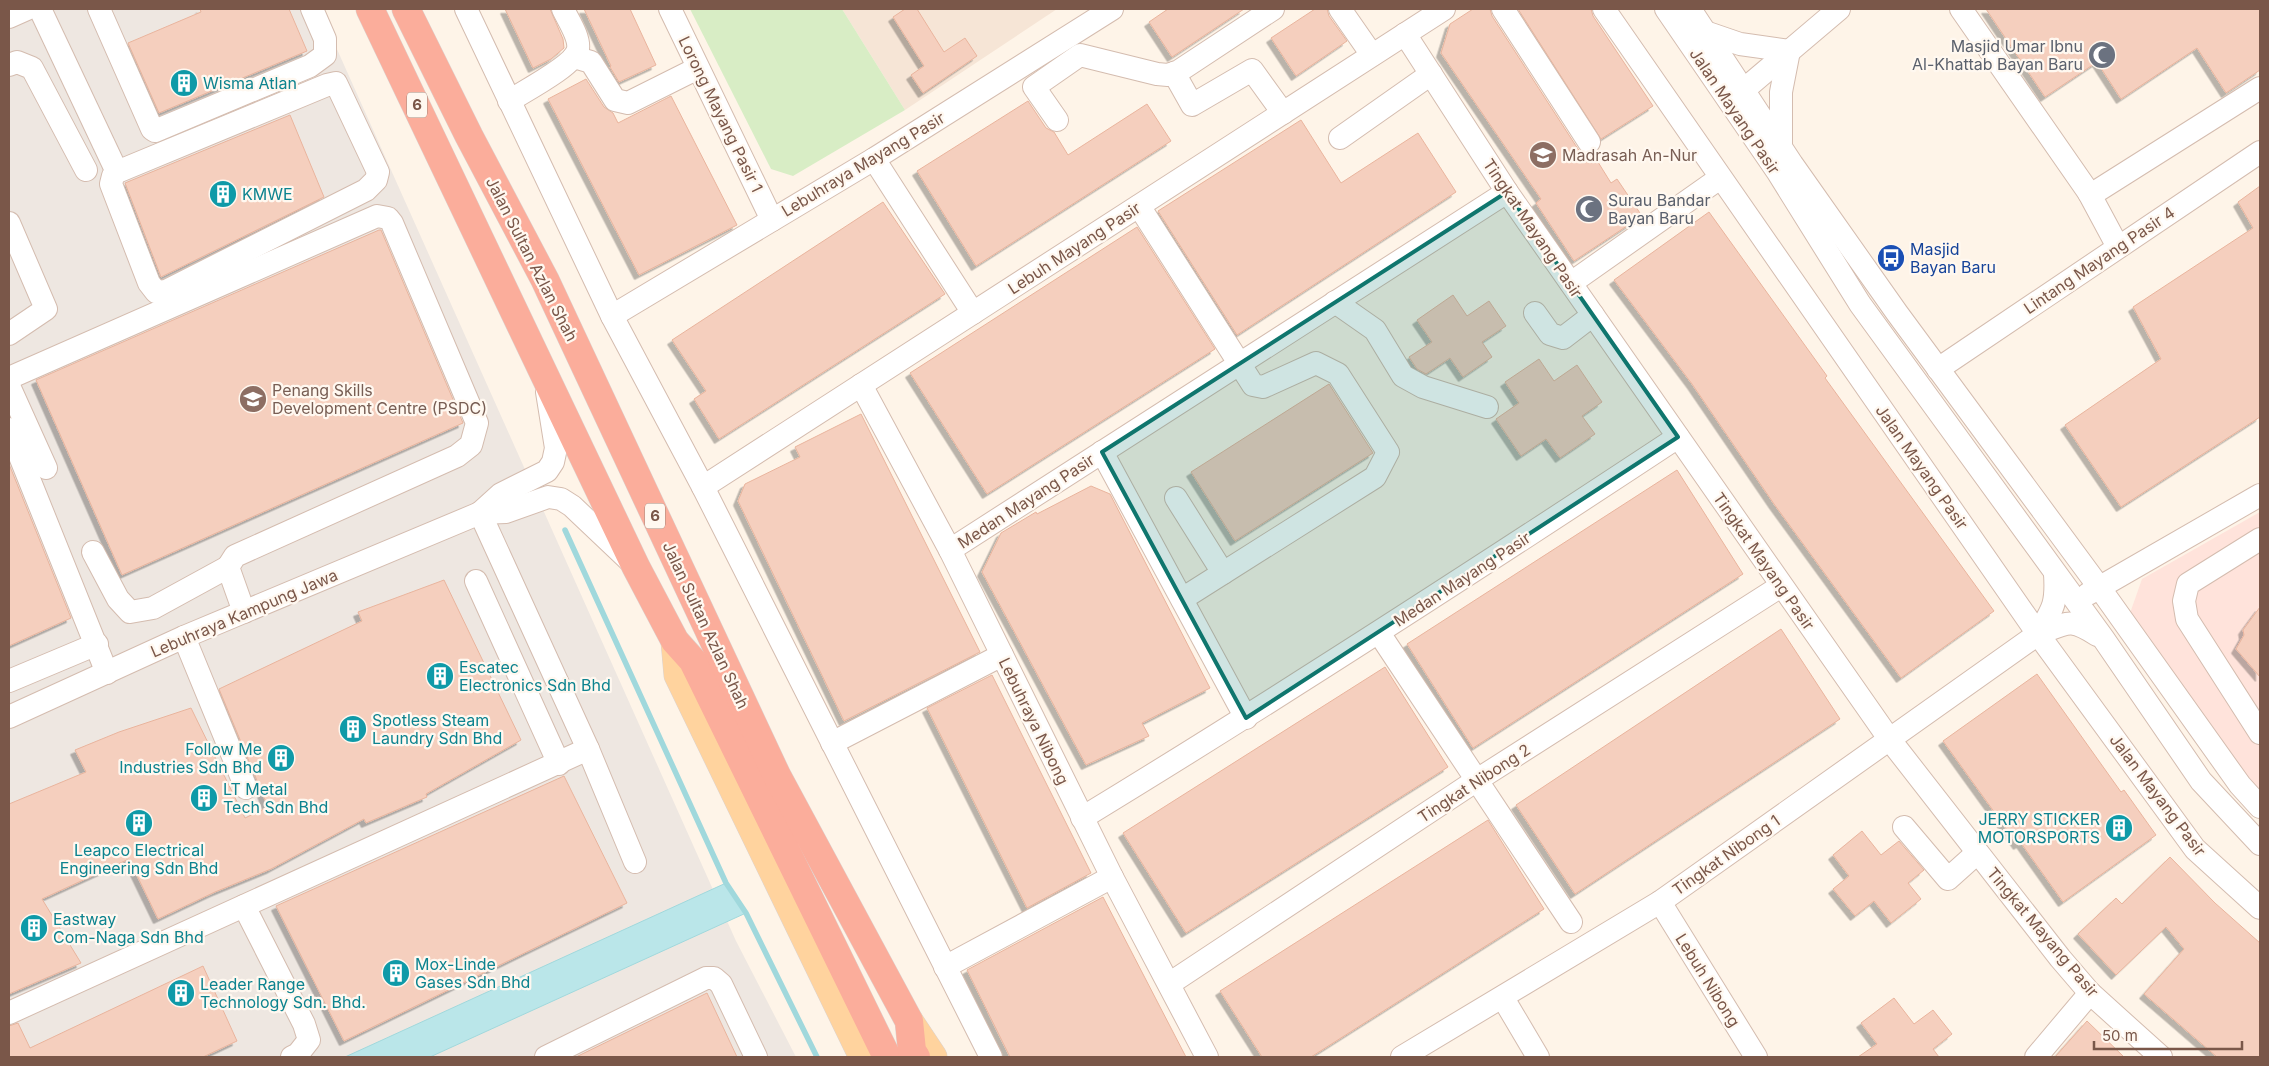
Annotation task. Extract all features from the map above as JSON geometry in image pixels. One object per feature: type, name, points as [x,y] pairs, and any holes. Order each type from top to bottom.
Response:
[{"type":"highway","name":"Jalan Sultan Azlan Shah","points":[[370,9],[544,370],[636,567],[675,641],[693,661],[887,1057]]},
{"type":"highway","name":"Jalan Sultan Azlan Shah","points":[[406,9],[469,136],[545,280],[777,776],[909,1021],[912,1051],[916,1057]]},
{"type":"main road","name":"Jalan Sultan Azlan Shah","points":[[675,641],[678,676],[863,1057]]},
{"type":"main road","name":"Jalan Sultan Azlan Shah","points":[[909,1021],[933,1057]]},
{"type":"street","points":[[9,17],[28,9]]},
{"type":"street","points":[[40,9],[117,172]]},
{"type":"street","points":[[99,9],[152,130],[155,131],[310,66],[325,55],[325,39],[312,9]]},
{"type":"street","points":[[466,9],[508,101],[612,316],[703,487],[991,1057]]},
{"type":"street","points":[[508,101],[563,66],[574,56],[578,49],[576,37],[563,9]]},
{"type":"street","name":"Lorong Mayang Pasir 1","points":[[670,9],[772,220]]},
{"type":"street","name":"Lebuhraya Mayang Pasir","points":[[612,316],[874,160],[1027,55],[1112,9]]},
{"type":"street","points":[[1057,120],[1034,86],[1080,55],[1157,74],[1174,73],[1273,9]]},
{"type":"street","points":[[1340,9],[1372,55]]},
{"type":"street","name":"Lebuh Mayang Pasir","points":[[703,487],[1444,9]]},
{"type":"street","points":[[1503,9],[1590,142]]},
{"type":"street","name":"Jalan Mayang Pasir","points":[[1604,9],[2038,634],[2195,849],[2260,908]]},
{"type":"street","name":"Jalan Mayang Pasir","points":[[1666,9],[1736,97],[1781,147],[1938,369],[2099,587],[2240,785],[2260,807]]},
{"type":"street","name":"Jalan Mayang Pasir","points":[[1690,9],[1705,32],[1736,97],[1777,171],[1860,304],[2103,638],[2201,781],[2260,844]]},
{"type":"street","points":[[1736,97],[1838,9]]},
{"type":"street","points":[[1961,9],[2089,193],[2118,247]]},
{"type":"street","points":[[1705,32],[1740,44],[1789,51]]},
{"type":"street","name":"Tingkat Mayang Pasir","points":[[1405,34],[1507,192],[1890,740],[2045,940],[2090,993],[2153,1055]]},
{"type":"street","points":[[1781,147],[1781,92],[1789,51]]},
{"type":"street","points":[[574,56],[591,62],[615,100],[628,103],[698,68]]},
{"type":"street","points":[[9,65],[17,62],[32,68],[86,170]]},
{"type":"street","points":[[1174,73],[1192,105],[1252,70],[1283,113]]},
{"type":"street","points":[[1340,138],[1431,74]]},
{"type":"street","points":[[336,83],[378,172],[376,180],[366,190],[166,291],[156,292],[149,283],[111,184],[113,176],[117,172],[327,85],[336,83]]},
{"type":"street","points":[[2089,193],[2097,191],[2260,88]]},
{"type":"street","name":"Lintang Mayang Pasir 4","points":[[1938,369],[2260,152]]},
{"type":"street","points":[[874,160],[974,313]]},
{"type":"street","points":[[1571,283],[1720,178]]},
{"type":"street","name":"Medan Mayang Pasir","points":[[950,550],[1507,192]]},
{"type":"street","points":[[1139,206],[1252,385],[1263,387],[1316,364],[1338,374],[1388,452],[1375,478],[1182,598]]},
{"type":"street","points":[[9,378],[377,216],[388,218],[392,223],[477,423],[471,444],[458,456],[235,556],[228,567],[153,608],[130,612],[118,599],[93,552]]},
{"type":"street","points":[[9,223],[46,309],[9,334]]},
{"type":"street","points":[[1335,302],[1375,330],[1403,376],[1423,387],[1487,407]]},
{"type":"street","points":[[1535,313],[1550,334],[1563,338],[1593,315]]},
{"type":"street","name":"Lebuhraya Kampung Jawa","points":[[9,717],[244,612],[480,513],[501,494],[547,471],[554,462],[556,448],[544,370]]},
{"type":"street","name":"Lebuhraya Nibong","points":[[861,385],[950,550],[1082,818],[1207,1057]]},
{"type":"street","points":[[9,386],[46,468]]},
{"type":"street","points":[[9,429],[107,672]]},
{"type":"street","name":"Medan Mayang Pasir","points":[[1082,818],[1246,718],[1379,633],[1678,437]]},
{"type":"street","name":"Medan Mayang Pasir","points":[[1102,452],[1246,718]]},
{"type":"street","points":[[2075,602],[2260,495]]},
{"type":"street","name":"Lebuhraya Kampung Jawa","points":[[480,513],[506,512],[548,497],[560,499],[572,506],[636,567]]},
{"type":"street","points":[[1176,498],[1223,573]]},
{"type":"street","points":[[480,513],[588,750],[635,862]]},
{"type":"street","points":[[2260,540],[2188,584],[2184,601],[2187,619],[2260,733]]},
{"type":"street","points":[[228,567],[244,612]]},
{"type":"street","points":[[2038,634],[2054,606],[2056,596],[2055,574]]},
{"type":"street","points":[[476,581],[559,764]]},
{"type":"street","name":"Tingkat Nibong 2","points":[[1169,984],[1477,780],[1781,586]]},
{"type":"street","points":[[2038,634],[2070,623],[2079,623],[2103,638]]},
{"type":"street","points":[[1379,633],[1571,922]]},
{"type":"street","name":"Tingkat Nibong 1","points":[[1402,1057],[1660,902],[2038,634]]},
{"type":"street","points":[[184,638],[246,788]]},
{"type":"street","points":[[9,681],[97,644]]},
{"type":"street","points":[[832,743],[1002,655]]},
{"type":"street","points":[[9,1013],[588,750]]},
{"type":"street","points":[[1904,827],[1948,879],[1978,853]]},
{"type":"street","points":[[945,967],[1112,877]]},
{"type":"street","name":"Lebuh Nibong","points":[[1660,902],[1756,1057]]},
{"type":"street","points":[[244,906],[304,1024],[309,1040],[298,1054],[292,1057]]},
{"type":"street","points":[[565,1052],[706,978],[714,978],[721,984],[756,1057]]},
{"type":"street","points":[[2036,1057],[2090,993]]},
{"type":"street","points":[[1503,998],[1538,1057]]},
{"type":"highlighted area","points":[[1507,192],[1678,437],[1246,718],[1102,452]]},
{"type":"shaded area","points":[[9,9],[319,9],[736,941],[796,1057],[9,1057]]},
{"type":"shaded area","points":[[842,9],[1057,9],[905,110]]},
{"type":"shaded area","points":[[2260,512],[2260,796],[2129,616],[2142,579]]},
{"type":"green space","points":[[690,9],[842,9],[905,110],[793,176],[771,169]]},
{"type":"water","points":[[726,883],[746,913],[430,1057],[345,1057]]},
{"type":"building","name":"Wisma Atlan","points":[[200,9],[289,9],[307,51],[159,113],[128,43],[201,12]]},
{"type":"building","points":[[505,9],[550,9],[563,39],[564,48],[551,59],[533,68]]},
{"type":"building","points":[[584,9],[630,9],[656,65],[619,82],[610,67]]},
{"type":"building","points":[[905,9],[917,9],[944,52],[965,38],[977,56],[923,93],[911,75],[924,66],[893,17]]},
{"type":"building","points":[[1168,9],[1244,9],[1172,57],[1149,22]]},
{"type":"building","points":[[1315,9],[1327,9],[1329,16],[1347,41],[1296,76],[1271,38]]},
{"type":"building","points":[[1473,9],[1490,9],[1492,16],[1578,149],[1583,154],[1593,154],[1611,183],[1617,179],[1642,216],[1574,261],[1536,203],[1541,199],[1441,53],[1450,24]]},
{"type":"building","points":[[1518,9],[1591,9],[1593,16],[1653,106],[1601,139]]},
{"type":"building","name":"Masjid Umar Ibnu Al-Khattab Bayan Baru","points":[[1986,9],[2260,9],[2260,70],[2226,93],[2197,48],[2121,99],[2097,62],[2045,97]]},
{"type":"building","points":[[586,79],[604,107],[613,113],[618,123],[671,96],[737,225],[639,275],[548,99]]},
{"type":"building","points":[[1028,101],[1046,128],[1054,132],[1068,155],[1147,104],[1171,141],[976,266],[917,171]]},
{"type":"building","name":"KMWE","points":[[290,115],[324,197],[161,277],[125,183]]},
{"type":"building","points":[[1301,120],[1341,183],[1418,133],[1456,192],[1237,335],[1158,211]]},
{"type":"building","points":[[2260,186],[2260,417],[2121,507],[2065,425],[2161,359],[2133,307],[2253,228],[2238,202]]},
{"type":"building","points":[[883,202],[945,294],[719,439],[694,399],[706,391],[672,340]]},
{"type":"building","points":[[1709,212],[1827,376],[1825,378],[1994,611],[1901,678],[1774,504],[1692,384],[1614,280]]},
{"type":"building","points":[[1137,227],[1215,349],[987,494],[910,373]]},
{"type":"building","name":"Penang Skills Development Centre (PSDC)","points":[[381,230],[463,423],[122,575],[36,380]]},
{"type":"building","points":[[1453,295],[1467,316],[1489,301],[1506,326],[1482,342],[1492,357],[1463,377],[1450,358],[1426,374],[1417,369],[1409,357],[1432,342],[1417,320]]},
{"type":"building","points":[[1539,359],[1554,381],[1577,365],[1602,402],[1582,416],[1595,434],[1560,458],[1546,439],[1521,456],[1496,419],[1519,403],[1505,382]]},
{"type":"building","points":[[1329,384],[1373,453],[1235,541],[1191,472]]},
{"type":"building","points":[[861,414],[980,652],[844,721],[738,501],[745,484],[800,457],[795,447]]},
{"type":"building","points":[[9,464],[71,618],[9,646]]},
{"type":"building","points":[[1677,470],[1743,574],[1473,748],[1407,644]]},
{"type":"building","points":[[1091,486],[1110,494],[1210,688],[1142,723],[1149,736],[1086,765],[982,572],[1001,533],[1036,512],[1037,514]]},
{"type":"building","points":[[444,580],[521,740],[426,794],[427,797],[366,823],[364,819],[271,869],[215,892],[158,919],[129,859],[42,899],[81,963],[9,994],[9,804],[86,772],[75,750],[119,732],[191,708],[245,818],[268,807],[219,689],[362,621],[358,612]]},
{"type":"building","points":[[2260,607],[2260,677],[2236,649],[2244,635],[2243,630]]},
{"type":"building","points":[[1781,629],[1840,719],[1575,894],[1516,805]]},
{"type":"building","points":[[1385,667],[1448,767],[1186,933],[1123,833]]},
{"type":"building","points":[[2037,674],[2121,792],[2124,790],[2156,835],[2063,902],[2021,843],[2018,845],[1943,741]]},
{"type":"building","points":[[992,675],[1091,873],[1027,908],[927,708]]},
{"type":"building","name":"Mox-Linde Gases Sdn Bhd","points":[[564,776],[627,903],[344,1041],[276,906]]},
{"type":"building","points":[[1488,820],[1544,909],[1311,1057],[1262,1057],[1220,991]]},
{"type":"building","points":[[1862,831],[1881,855],[1899,841],[1924,870],[1908,883],[1921,899],[1891,923],[1874,901],[1855,916],[1833,889],[1849,876],[1833,855]]},
{"type":"building","points":[[2170,857],[2215,903],[2260,943],[2260,1057],[2217,1057],[2144,994],[2184,949],[2166,927],[2116,975],[2078,934],[2116,898],[2122,904]]},
{"type":"building","points":[[1103,897],[1186,1057],[1010,1057],[967,970]]},
{"type":"building","name":"Leader Range Technology Sdn. Bhd.","points":[[203,966],[237,1041],[203,1057],[9,1057],[9,1026],[18,1023],[30,1048]]},
{"type":"building","points":[[707,993],[737,1057],[576,1057]]},
{"type":"building","points":[[1894,998],[1914,1024],[1933,1010],[1952,1034],[1933,1049],[1939,1057],[1858,1057],[1877,1044],[1861,1023]]},
{"type":"building","points":[[2087,1021],[2124,1057],[2055,1057]]},
{"type":"waterway","points":[[565,530],[726,883],[746,913],[817,1057]]},
{"type":"place","name":"Masjid Umar Ibnu Al-Khattab Bayan Baru","points":[[2102,55]]},
{"type":"place","name":"Wisma Atlan","points":[[184,83]]},
{"type":"place","name":"Madrasah An-Nur","points":[[1543,155]]},
{"type":"place","name":"KMWE","points":[[223,194]]},
{"type":"place","name":"Surau Bandar Bayan Baru","points":[[1589,209]]},
{"type":"place","name":"Masjid Bayan Baru","points":[[1891,258]]},
{"type":"place","name":"Penang Skills Development Centre (PSDC)","points":[[253,399]]},
{"type":"place","name":"Escatec Electronics Sdn Bhd","points":[[440,676]]},
{"type":"place","name":"Spotless Steam Laundry Sdn Bhd","points":[[353,729]]},
{"type":"place","name":"Follow Me Industries Sdn Bhd","points":[[281,758]]},
{"type":"place","name":"LT Metal Tech Sdn Bhd","points":[[204,798]]},
{"type":"place","name":"Leapco Electrical Engineering Sdn Bhd","points":[[139,823]]},
{"type":"place","name":"JERRY STICKER MOTORSPORTS","points":[[2119,828]]},
{"type":"place","name":"Eastway Com-Naga Sdn Bhd","points":[[34,928]]},
{"type":"place","name":"Mox-Linde Gases Sdn Bhd","points":[[396,973]]},
{"type":"place","name":"Leader Range Technology Sdn. Bhd.","points":[[181,993]]}]
